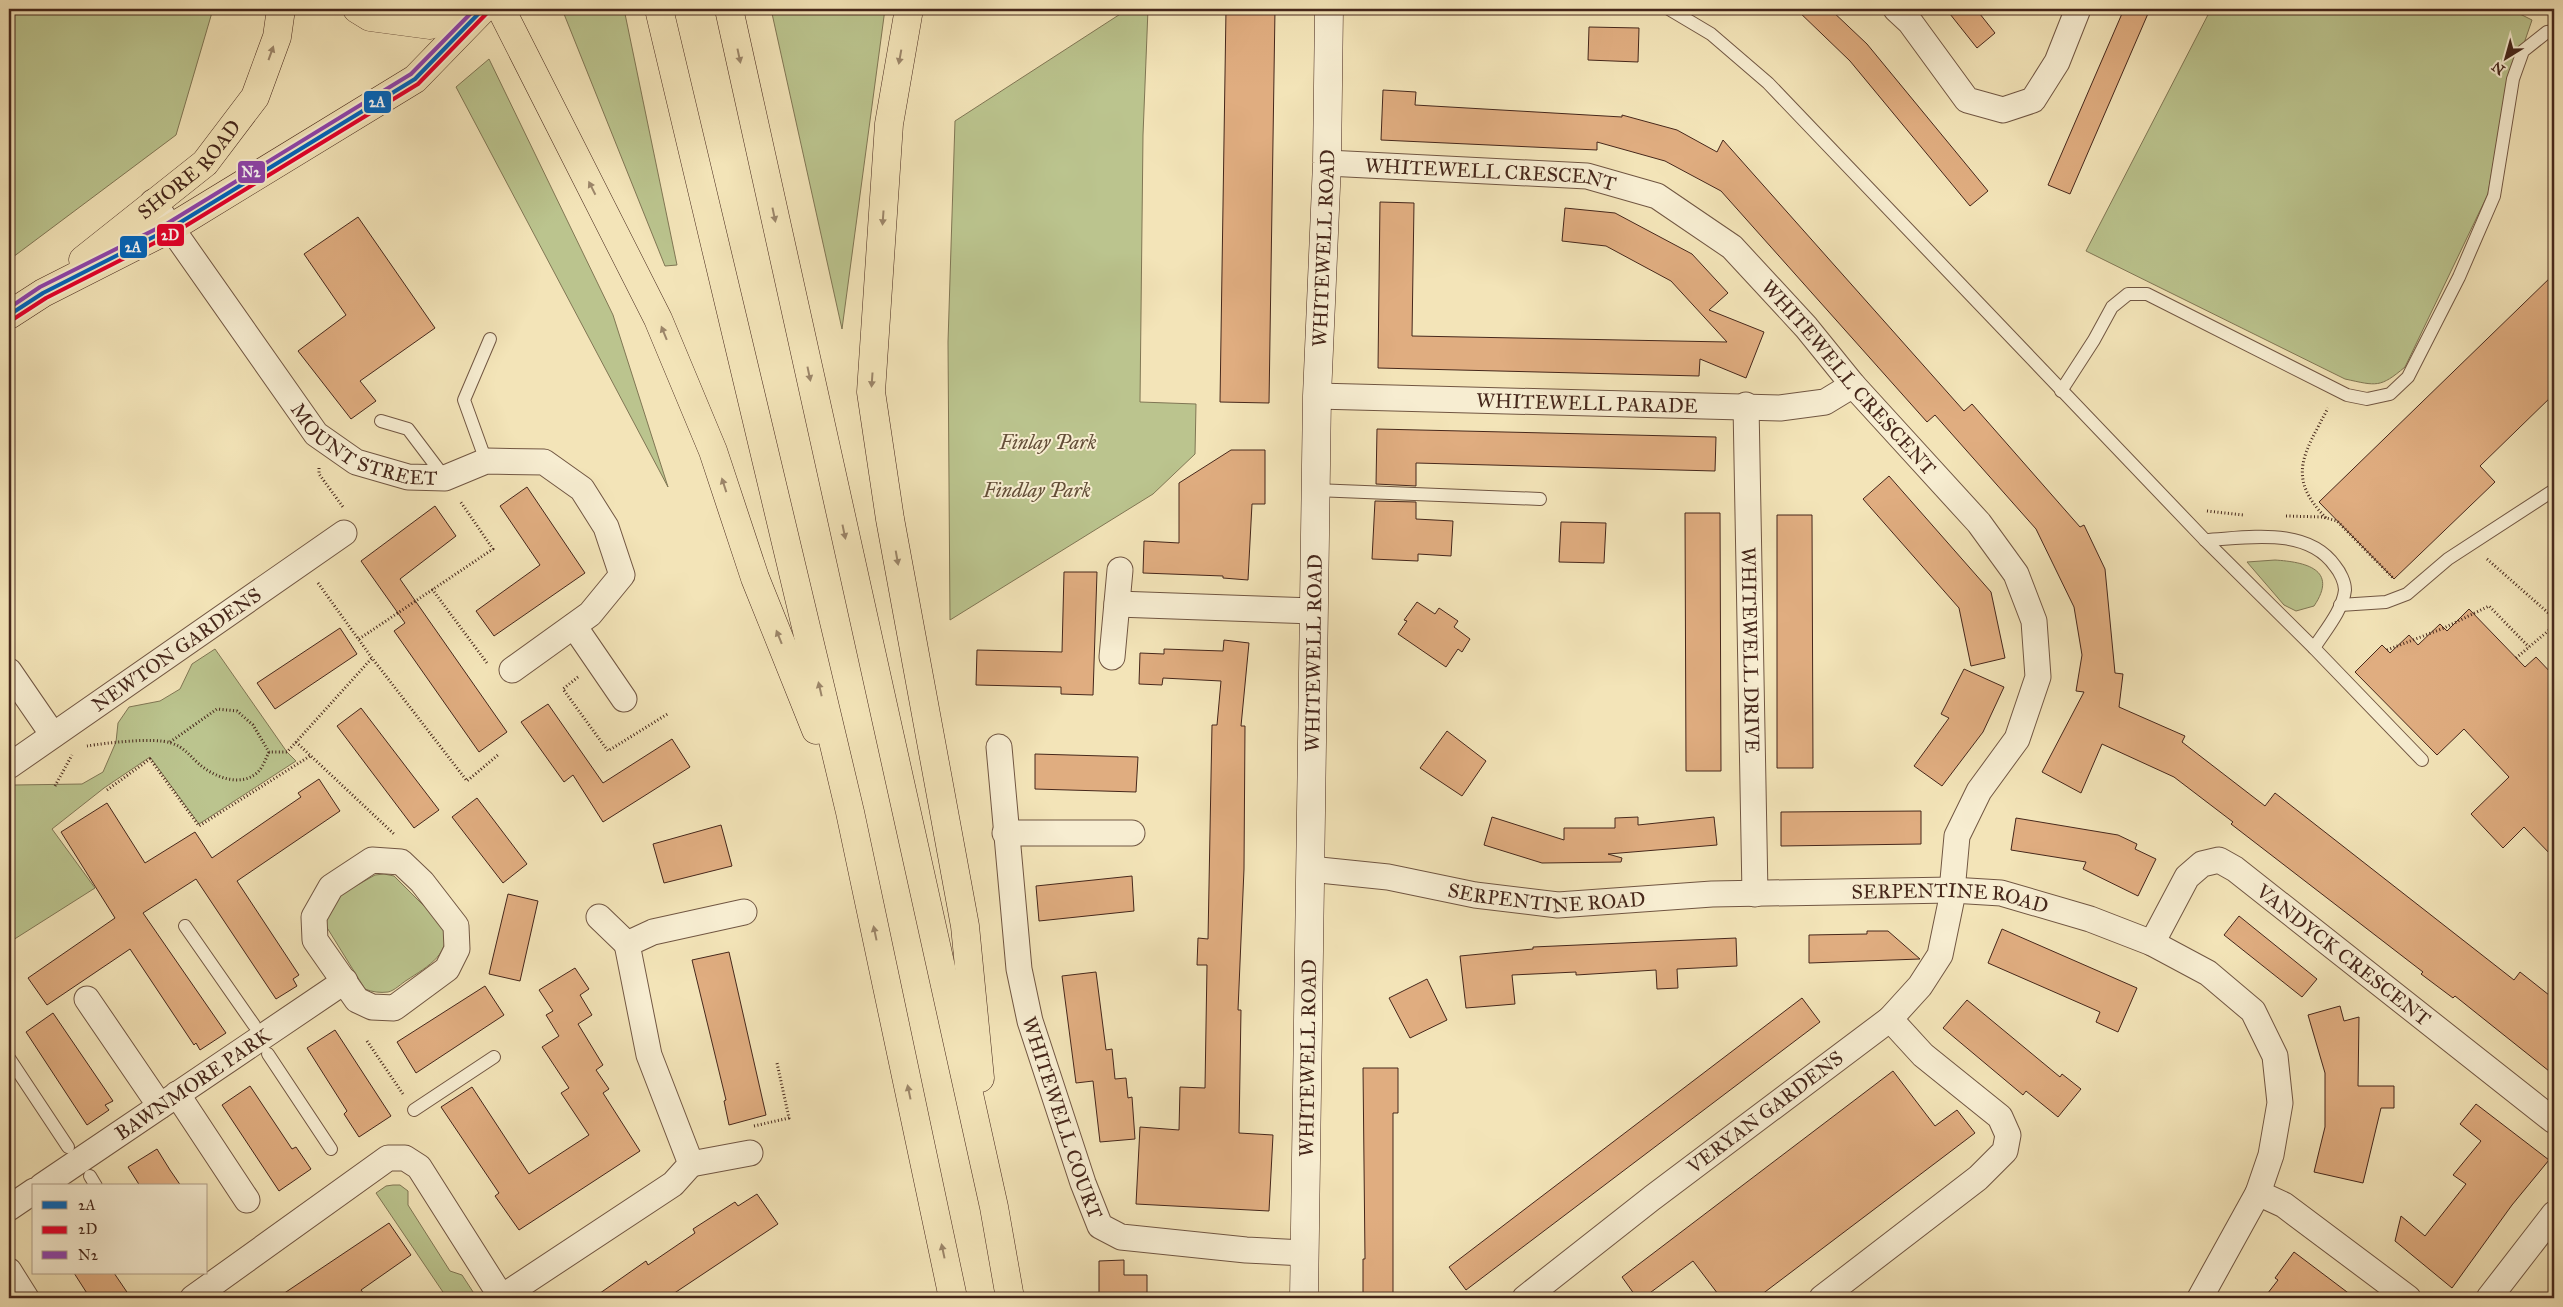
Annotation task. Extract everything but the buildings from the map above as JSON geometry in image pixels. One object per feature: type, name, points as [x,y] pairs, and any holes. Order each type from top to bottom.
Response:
[{"type":"main road","name":"SHORE ROAD","points":[[43,293],[153,202],[205,163],[255,96],[277,37],[280,9]]},
{"type":"main road","points":[[357,9],[370,17],[430,25],[468,9]]},
{"type":"main road","name":"SHORE ROAD","points":[[9,315],[43,293],[171,228],[415,79],[483,9]]},
{"type":"main road","points":[[501,9],[658,319],[713,451],[755,578],[850,812]]},
{"type":"main road","points":[[659,9],[850,812],[953,1298]]},
{"type":"main road","points":[[728,9],[994,1207],[1010,1298]]},
{"type":"main road","points":[[909,9],[889,124],[871,392],[890,518],[965,926],[994,1207]]},
{"type":"street","name":"WHITEWELL ROAD","points":[[1304,1298],[1317,396],[1328,163],[1329,9]]},
{"type":"street","points":[[1896,9],[1910,22],[1967,100],[2004,110],[2033,100],[2057,62],[2078,9]]},
{"type":"street","name":"WHITEWELL CRESCENT","points":[[1328,163],[1587,176],[1657,196],[1732,247],[1978,523],[2016,574],[2034,621],[2038,677],[2017,738],[1979,791],[1956,836],[1952,890]]},
{"type":"street","name":"MOUNT STREET","points":[[153,202],[316,434],[356,462],[408,477],[445,478],[486,461],[544,462],[582,489],[606,527],[622,575],[590,614],[512,670]]},
{"type":"street","name":"WHITEWELL PARADE","points":[[1317,396],[1746,405],[1780,408],[1825,402],[1853,385]]},
{"type":"street","name":"WHITEWELL DRIVE","points":[[1746,405],[1756,894]]},
{"type":"street","name":"NEWTON GARDENS","points":[[9,766],[344,534]]},
{"type":"street","points":[[1112,657],[1120,570]]},
{"type":"street","points":[[1117,604],[1314,611]]},
{"type":"street","points":[[574,626],[624,699]]},
{"type":"street","points":[[9,670],[53,735]]},
{"type":"street","name":"WHITEWELL COURT","points":[[999,747],[1005,833],[1020,969],[1030,1021],[1083,1183],[1100,1226],[1122,1237],[1246,1250],[1304,1253]]},
{"type":"street","points":[[1005,833],[1132,833]]},
{"type":"street","points":[[372,860],[401,862],[422,882],[456,926],[457,949],[447,969],[394,1008],[372,1007],[357,1000],[315,940],[314,917],[331,887],[372,860]]},
{"type":"street","name":"VANDYCK CRESCENT","points":[[2152,943],[2187,877],[2202,864],[2219,860],[2235,869],[2554,1120]]},
{"type":"street","name":"SERPENTINE ROAD","points":[[1310,869],[1388,877],[1475,895],[1558,905],[1712,894],[1952,890],[2001,893],[2090,918],[2152,943],[2208,973],[2252,1011],[2275,1056],[2280,1102],[2271,1155],[2258,1193],[2200,1298]]},
{"type":"street","name":"VERYAN GARDENS","points":[[1525,1298],[1652,1198],[1890,1019],[1920,986],[1940,955],[1952,890]]},
{"type":"street","points":[[628,944],[653,932],[744,912]]},
{"type":"street","points":[[599,917],[628,944],[649,1056],[691,1164]]},
{"type":"street","name":"BAWNMORE PARK","points":[[45,1184],[345,982]]},
{"type":"street","points":[[87,1000],[247,1200]]},
{"type":"street","points":[[1822,1298],[1978,1178],[2005,1151],[2008,1135],[2000,1117],[1923,1055],[1890,1019]]},
{"type":"street","points":[[203,1296],[388,1158],[405,1158],[419,1167],[502,1298],[673,1184],[691,1164],[750,1153]]},
{"type":"street","points":[[9,1208],[32,1192]]},
{"type":"street","points":[[2258,1193],[2284,1204],[2408,1298]]},
{"type":"street","points":[[2489,1298],[2554,1214]]},
{"type":"street","points":[[9,1271],[26,1298]]},
{"type":"lane","points":[[1669,9],[1711,34],[1768,83],[1888,206],[2061,391],[2422,760]]},
{"type":"lane","points":[[2061,391],[2094,340],[2112,307],[2128,294],[2147,294],[2338,391],[2367,399],[2390,394],[2408,377],[2459,277],[2494,196],[2513,79],[2523,51],[2547,32],[2554,31]]},
{"type":"lane","points":[[486,461],[464,400],[490,339]]},
{"type":"lane","points":[[381,421],[408,429],[445,478]]},
{"type":"lane","points":[[1316,490],[1540,499]]},
{"type":"lane","points":[[2340,605],[2386,602],[2407,594],[2448,560],[2554,490]]},
{"type":"lane","points":[[2205,540],[2273,536],[2316,548],[2330,559],[2341,574],[2345,590],[2340,605],[2314,648]]},
{"type":"lane","points":[[185,926],[254,1024]]},
{"type":"lane","points":[[268,1054],[331,1149]]},
{"type":"lane","points":[[414,1110],[494,1057]]},
{"type":"lane","points":[[9,1058],[68,1147]]},
{"type":"path","points":[[2327,518],[2311,502],[2302,479],[2303,456],[2338,391]]},
{"type":"path","points":[[316,434],[319,474],[347,514],[344,534]]},
{"type":"path","points":[[359,639],[492,549],[445,478]]},
{"type":"path","points":[[2205,510],[2249,515]]},
{"type":"path","points":[[2277,516],[2327,518],[2337,521],[2407,594]]},
{"type":"path","points":[[2472,544],[2554,618]]},
{"type":"path","points":[[304,562],[372,658],[467,781],[499,754]]},
{"type":"path","points":[[432,589],[490,668],[512,670]]},
{"type":"path","points":[[2387,650],[2444,628],[2490,606],[2529,647]]},
{"type":"path","points":[[2516,658],[2554,626]]},
{"type":"path","points":[[269,752],[287,752],[372,658]]},
{"type":"path","points":[[563,689],[608,751],[669,713]]},
{"type":"path","points":[[170,742],[216,709],[237,711],[254,725],[269,752]]},
{"type":"path","points":[[55,786],[77,748],[116,742],[170,742],[185,749],[200,765],[227,780],[246,780],[259,771],[269,752]]},
{"type":"path","points":[[296,742],[400,840],[401,862]]},
{"type":"path","points":[[107,790],[150,759],[199,826],[310,756]]},
{"type":"path","points":[[367,1041],[414,1110]]},
{"type":"path","points":[[746,1128],[789,1118],[777,1063]]},
{"type":"green space","points":[[9,9],[213,9],[176,135],[9,260]]},
{"type":"green space","points":[[562,9],[624,9],[677,265],[665,266]]},
{"type":"green space","points":[[771,9],[885,9],[842,329]]},
{"type":"green space","name":"Finlay Park","points":[[1128,9],[1148,9],[1143,135],[1140,402],[1196,404],[1195,454],[1153,494],[950,620],[948,342],[955,121]]},
{"type":"green space","points":[[2211,9],[2510,9],[2532,20],[2504,102],[2488,194],[2405,367],[2390,379],[2371,384],[2345,379],[2086,251]]},
{"type":"green space","points":[[489,59],[613,315],[668,487],[456,87]]},
{"type":"green space","points":[[2275,560],[2307,566],[2321,576],[2323,583],[2321,593],[2314,606],[2296,611],[2284,605],[2247,562]]},
{"type":"green space","points":[[215,649],[287,752],[296,761],[199,824],[150,757],[104,788],[52,829],[95,888],[13,940],[9,934],[9,789],[15,785],[82,784],[103,772],[116,742],[118,723],[129,707],[160,701],[180,689],[192,664]]},
{"type":"green space","points":[[375,875],[394,876],[442,924],[445,943],[437,958],[423,970],[393,990],[373,992],[365,989],[326,926],[328,907],[333,899]]},
{"type":"green space","points":[[400,1185],[408,1191],[408,1205],[450,1271],[462,1275],[477,1298],[447,1298],[376,1193],[386,1186]]},
{"type":"transit line","name":"N2","points":[[9,308],[40,287],[168,223],[411,74],[475,9]]},
{"type":"transit line","name":"2A","points":[[9,315],[43,293],[171,228],[415,79],[483,9]]},
{"type":"transit line","name":"2D","points":[[12,320],[46,298],[174,233],[418,84],[487,13]]},
{"type":"park label","name":"Findlay Park","points":[[1037,490]]}]
